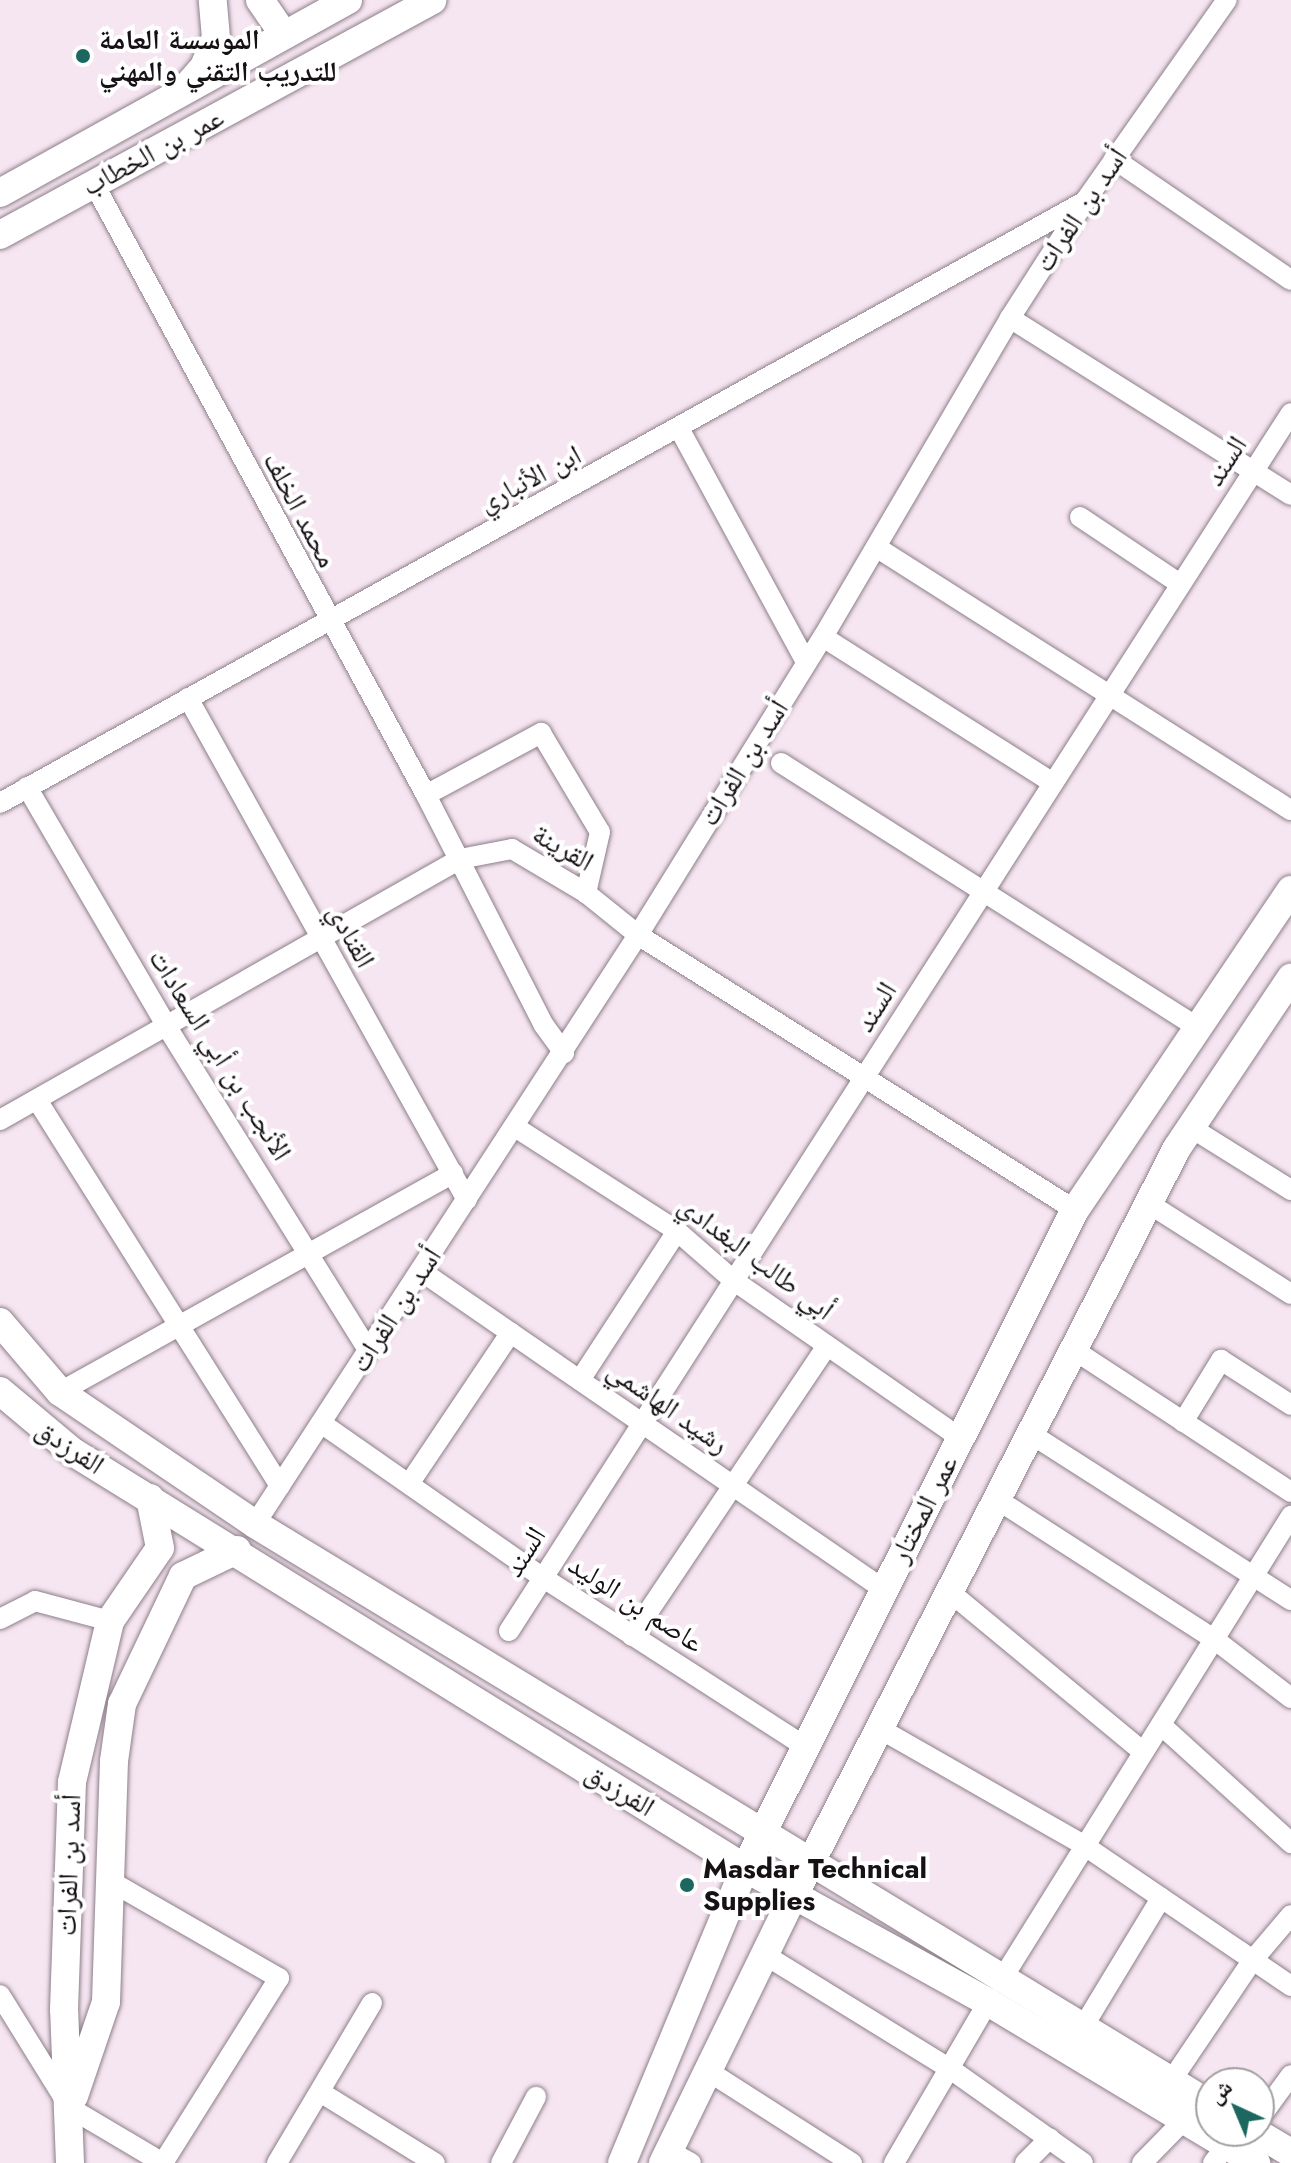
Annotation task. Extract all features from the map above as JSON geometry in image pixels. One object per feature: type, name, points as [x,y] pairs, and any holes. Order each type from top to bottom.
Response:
[{"type":"street","points":[[182,93],[211,53],[217,22],[213,0]]},
{"type":"street","points":[[260,0],[284,35]]},
{"type":"street","points":[[3,186],[182,93],[348,0]]},
{"type":"street","name":"أسد بن الفرات","points":[[255,1524],[638,935],[823,637],[1010,318],[1085,201],[1227,0]]},
{"type":"street","name":"عمر بن الخطاب","points":[[0,235],[430,2]]},
{"type":"street","points":[[1114,159],[1291,280]]},
{"type":"street","name":"محمد الخلف","points":[[94,184],[327,621],[426,795],[543,1024],[564,1053]]},
{"type":"street","name":"ابن الأنباري","points":[[0,803],[680,430],[1085,201]]},
{"type":"street","points":[[1010,318],[1291,495]]},
{"type":"street","name":"السند","points":[[509,1631],[1291,413]]},
{"type":"street","points":[[680,430],[806,662]]},
{"type":"street","points":[[1080,517],[1180,584]]},
{"type":"street","points":[[876,547],[1291,810]]},
{"type":"street","points":[[823,637],[1053,783]]},
{"type":"street","name":"القنادي","points":[[188,698],[467,1200]]},
{"type":"street","points":[[426,795],[541,733],[600,832],[586,893]]},
{"type":"street","points":[[781,763],[1198,1028]]},
{"type":"street","name":"الأنجب بن أبي السعادات","points":[[27,787],[167,1027],[369,1351]]},
{"type":"street","name":"القرينة","points":[[0,1120],[167,1027],[318,936],[460,859],[512,849],[586,893],[638,935],[1075,1210]]},
{"type":"street","name":"عمر المختار","points":[[622,2163],[745,1868],[1075,1210],[1291,890]]},
{"type":"street","points":[[674,2159],[708,2071],[793,1897],[882,1730],[1148,1203],[1190,1127],[1291,978]]},
{"type":"street","points":[[37,1100],[280,1486]]},
{"type":"street","name":"أبي طالب البغدادي","points":[[515,1127],[677,1231],[733,1280],[960,1438]]},
{"type":"street","points":[[1190,1127],[1291,1190]]},
{"type":"street","points":[[60,1392],[453,1173]]},
{"type":"street","points":[[1148,1203],[1291,1294]]},
{"type":"street","points":[[580,1380],[677,1231]]},
{"type":"street","name":"رشيد الهاشمي","points":[[421,1271],[883,1589]]},
{"type":"street","name":"الفرزدق","points":[[0,1322],[60,1392],[255,1524],[763,1832],[1184,2120],[1220,2154],[1256,2163]]},
{"type":"street","points":[[411,1481],[511,1332]]},
{"type":"street","points":[[632,1636],[827,1346]]},
{"type":"street","points":[[1074,1350],[1291,1492]]},
{"type":"street","points":[[1183,1422],[1221,1360],[1291,1405]]},
{"type":"street","name":"الفرزدق","points":[[4,1403],[73,1452],[237,1550],[793,1897],[1083,2027],[1195,2095]]},
{"type":"street","name":"عاصم بن الوليد","points":[[321,1423],[411,1481],[542,1577],[804,1746]]},
{"type":"street","points":[[1031,1434],[1291,1600]]},
{"type":"street","name":"أسد بن الفرات","points":[[70,2163],[64,2010],[72,1782],[110,1621],[160,1548],[150,1498]]},
{"type":"street","points":[[998,1500],[1214,1639],[1291,1698]]},
{"type":"street","points":[[894,2163],[995,1990],[1291,1516]]},
{"type":"street","name":"أسد بن الفرات","points":[[70,2108],[106,2002],[110,1881],[122,1704],[183,1576],[237,1550]]},
{"type":"street","points":[[951,1593],[1143,1752]]},
{"type":"street","points":[[0,1619],[35,1601],[110,1621]]},
{"type":"street","points":[[1161,1725],[1291,1843]]},
{"type":"street","points":[[882,1730],[1085,1846],[1291,1986]]},
{"type":"street","points":[[0,1995],[70,2108],[163,2163],[279,1978],[110,1881]]},
{"type":"street","points":[[1083,2027],[1161,1898]]},
{"type":"street","points":[[1171,2081],[1252,1961],[1291,1915]]},
{"type":"street","points":[[765,1955],[949,2068],[1083,2163]]},
{"type":"street","points":[[277,2163],[372,2003]]},
{"type":"street","points":[[708,2071],[852,2163]]},
{"type":"street","points":[[1275,2097],[1291,2075]]},
{"type":"street","points":[[320,2092],[435,2163]]},
{"type":"street","points":[[501,2163],[536,2097]]},
{"type":"street","points":[[1142,2163],[1184,2120]]},
{"type":"street","points":[[1025,2163],[1050,2138]]},
{"type":"place","name":"الموسسة العامة للتدريب التقني والمهني","points":[[83,56]]},
{"type":"place","name":"Masdar Technical Supplies","points":[[687,1885]]}]
